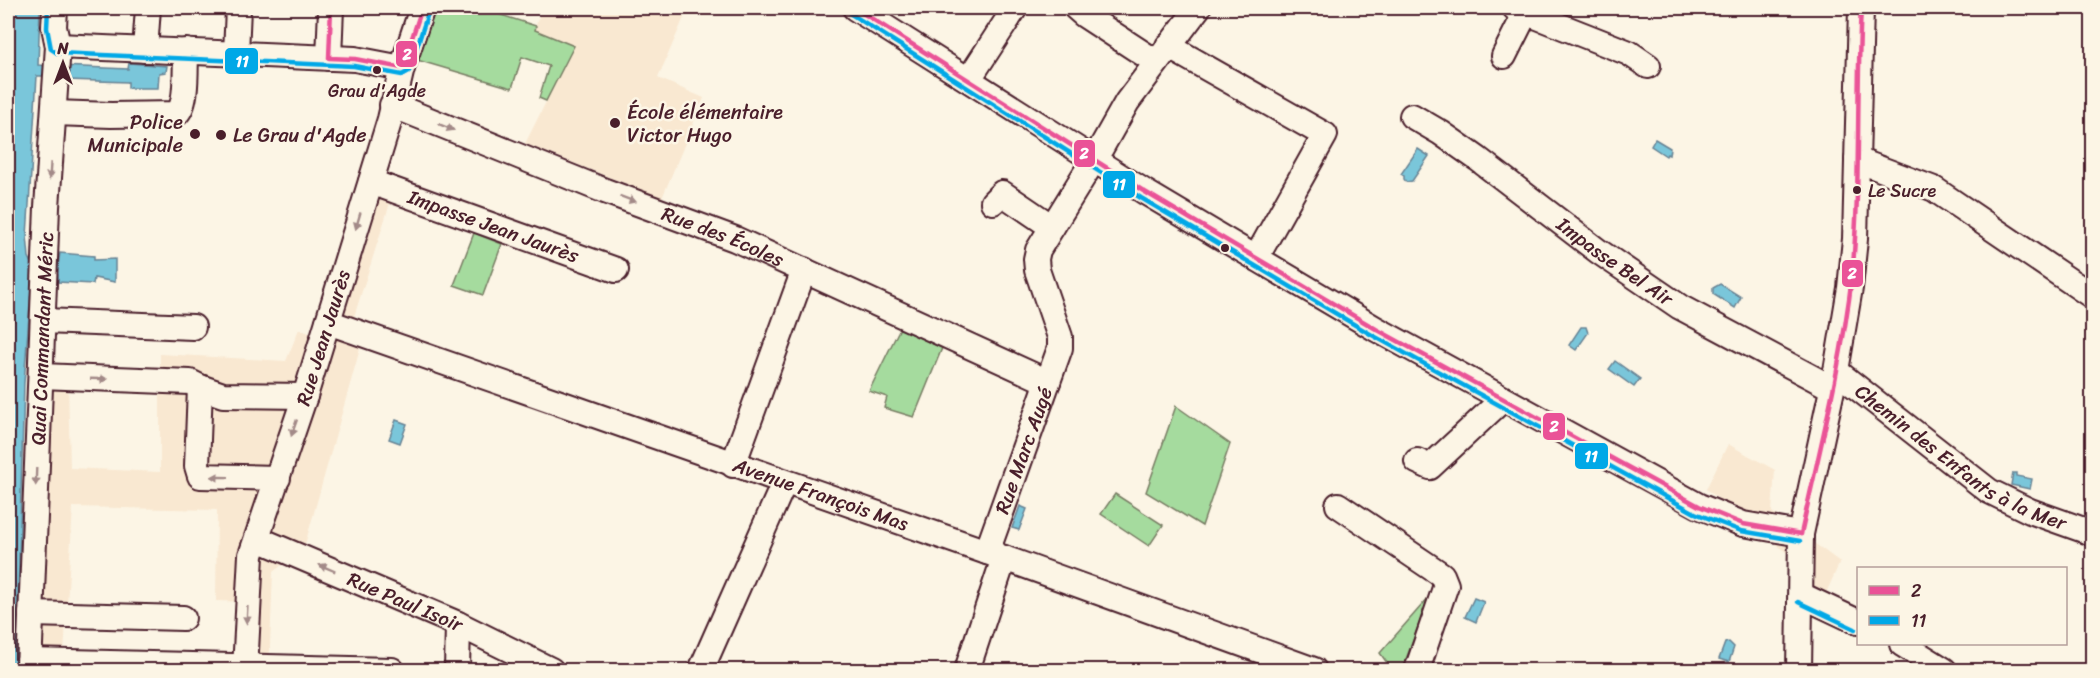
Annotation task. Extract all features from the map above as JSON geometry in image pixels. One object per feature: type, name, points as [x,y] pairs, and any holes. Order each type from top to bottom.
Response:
[{"type":"street","name":"Quai Commandant Méric","points":[[29,666],[45,270],[57,62],[55,8]]},
{"type":"street","points":[[145,50],[148,8]]},
{"type":"street","points":[[236,53],[238,8]]},
{"type":"street","points":[[329,58],[331,8]]},
{"type":"street","name":"Rue Jean Jaurès","points":[[245,668],[251,555],[305,396],[390,119],[402,68],[422,8]]},
{"type":"street","points":[[855,8],[1144,192],[1377,329],[1699,506],[1743,524],[1801,534]]},
{"type":"street","points":[[969,79],[1016,8]]},
{"type":"street","points":[[1076,8],[1084,15],[1325,135],[1256,258]]},
{"type":"street","points":[[993,202],[1002,193],[1052,227],[1126,102],[1198,8]]},
{"type":"street","points":[[1799,670],[1801,534],[1834,380],[1852,268],[1856,215],[1861,8]]},
{"type":"street","points":[[1504,56],[1520,10],[1629,53],[1648,66]]},
{"type":"street","points":[[57,62],[145,50],[355,59],[402,68]]},
{"type":"street","points":[[54,113],[176,114],[180,112],[184,102],[186,51]]},
{"type":"street","name":"Rue des Écoles","points":[[392,105],[605,191],[735,239],[1047,382]]},
{"type":"street","name":"Impasse Bel Air","points":[[1412,116],[1459,146],[1598,251],[1680,307],[1731,336],[1834,380]]},
{"type":"street","points":[[1857,160],[1934,189],[2092,296]]},
{"type":"street","name":"Impasse Jean Jaurès","points":[[371,182],[616,270]]},
{"type":"street","name":"Rue Marc Augé","points":[[967,670],[996,555],[1047,382],[1060,348],[1060,337],[1037,270],[1036,259],[1038,250],[1052,227]]},
{"type":"street","points":[[733,465],[804,270]]},
{"type":"street","points":[[44,321],[193,327]]},
{"type":"street","name":"Avenue François Mas","points":[[328,322],[784,483],[996,555],[1314,670]]},
{"type":"street","points":[[41,376],[190,382],[223,395],[305,396]]},
{"type":"street","name":"Chemin des Enfants à la Mer","points":[[1834,380],[1989,491],[2030,511],[2092,533]]},
{"type":"street","points":[[200,387],[197,466],[200,476],[278,478]]},
{"type":"street","points":[[1417,461],[1430,467],[1503,399]]},
{"type":"street","points":[[701,670],[784,483]]},
{"type":"street","points":[[1338,505],[1442,576],[1446,585],[1417,670]]},
{"type":"street","name":"Rue Paul Isoir","points":[[258,539],[458,624],[551,670]]},
{"type":"street","points":[[1801,595],[1857,622]]},
{"type":"street","points":[[31,614],[183,618]]},
{"type":"street","points":[[457,670],[458,624]]},
{"type":"street","points":[[1904,645],[1944,670]]},
{"type":"street","points":[[29,666],[392,670]]},
{"type":"street","points":[[535,670],[551,670]]},
{"type":"shaded area","name":"École élémentaire Victor Hugo","points":[[542,8],[688,8],[658,78],[704,98],[662,198],[525,144],[574,46],[534,30]]},
{"type":"shaded area","points":[[373,190],[392,197],[351,326],[365,331],[304,548],[273,572],[269,670],[248,670],[252,602],[216,601],[217,510],[73,507],[63,670],[31,670],[41,376],[68,381],[70,468],[160,472],[160,354],[286,361],[299,329],[328,337]]},
{"type":"shaded area","points":[[1728,444],[1775,470],[1772,512],[1840,562],[1826,593],[1809,589],[1791,556],[1706,489]]},
{"type":"green space","points":[[434,8],[479,8],[536,26],[535,30],[574,46],[546,101],[539,98],[549,66],[522,57],[512,88],[417,60]]},
{"type":"green space","points":[[474,233],[502,244],[483,295],[454,285]]},
{"type":"green space","points":[[900,328],[942,348],[914,417],[884,408],[887,397],[869,391]]},
{"type":"green space","points":[[1176,406],[1230,444],[1202,526],[1146,492]]},
{"type":"green space","points":[[1115,494],[1163,525],[1149,546],[1101,514]]},
{"type":"green space","points":[[1429,597],[1402,670],[1392,670],[1380,653]]},
{"type":"water","points":[[8,8],[40,8],[38,65],[128,69],[129,63],[167,66],[166,72],[159,73],[158,88],[128,88],[128,82],[67,80],[67,76],[37,76],[27,236],[29,257],[33,266],[58,266],[60,253],[94,256],[94,260],[115,259],[115,282],[94,278],[93,284],[58,282],[58,275],[32,275],[24,383],[16,670],[8,670]]},
{"type":"water","points":[[1655,139],[1670,148],[1669,155],[1666,156],[1651,146]]},
{"type":"water","points":[[1418,149],[1429,156],[1412,181],[1406,182],[1401,174]]},
{"type":"water","points":[[1720,284],[1741,297],[1735,308],[1713,294],[1713,288]]},
{"type":"water","points":[[1581,327],[1586,327],[1588,333],[1576,350],[1569,345]]},
{"type":"water","points":[[1615,361],[1640,379],[1634,387],[1609,369]]},
{"type":"water","points":[[396,420],[407,424],[400,443],[389,439]]},
{"type":"water","points":[[2013,473],[2016,473],[2016,476],[2032,479],[2030,489],[2011,485]]},
{"type":"water","points":[[1020,506],[1027,509],[1019,530],[1012,528]]},
{"type":"water","points":[[1474,598],[1484,602],[1476,622],[1465,617]]},
{"type":"water","points":[[1729,642],[1734,647],[1729,662],[1719,659],[1725,643]]},
{"type":"ferry route","points":[[8,317],[19,323]]},
{"type":"ferry route","points":[[8,360],[16,358]]},
{"type":"transit line","name":"11","points":[[48,8],[47,28],[51,49],[57,53],[354,66],[402,75],[409,71],[429,10]]},
{"type":"transit line","name":"2","points":[[331,8],[329,58],[355,59],[402,68],[422,8]]},
{"type":"transit line","name":"2","points":[[855,8],[1145,192],[1376,329],[1699,506],[1743,524],[1801,534]]},
{"type":"transit line","name":"2","points":[[1801,534],[1836,373],[1852,276],[1855,243],[1861,8]]},
{"type":"transit line","name":"11","points":[[851,14],[1141,198],[1372,335],[1695,513],[1741,531],[1800,541]]},
{"type":"transit line","name":"11","points":[[1798,602],[1855,629]]},
{"type":"place","name":"Grau d'Agde","points":[[377,70]]},
{"type":"place","name":"École élémentaire Victor Hugo","points":[[615,123]]},
{"type":"place","name":"Police Municipale","points":[[195,134]]},
{"type":"place","name":"Le Grau d'Agde","points":[[221,135]]},
{"type":"place","name":"Le Sucre","points":[[1857,190]]}]
